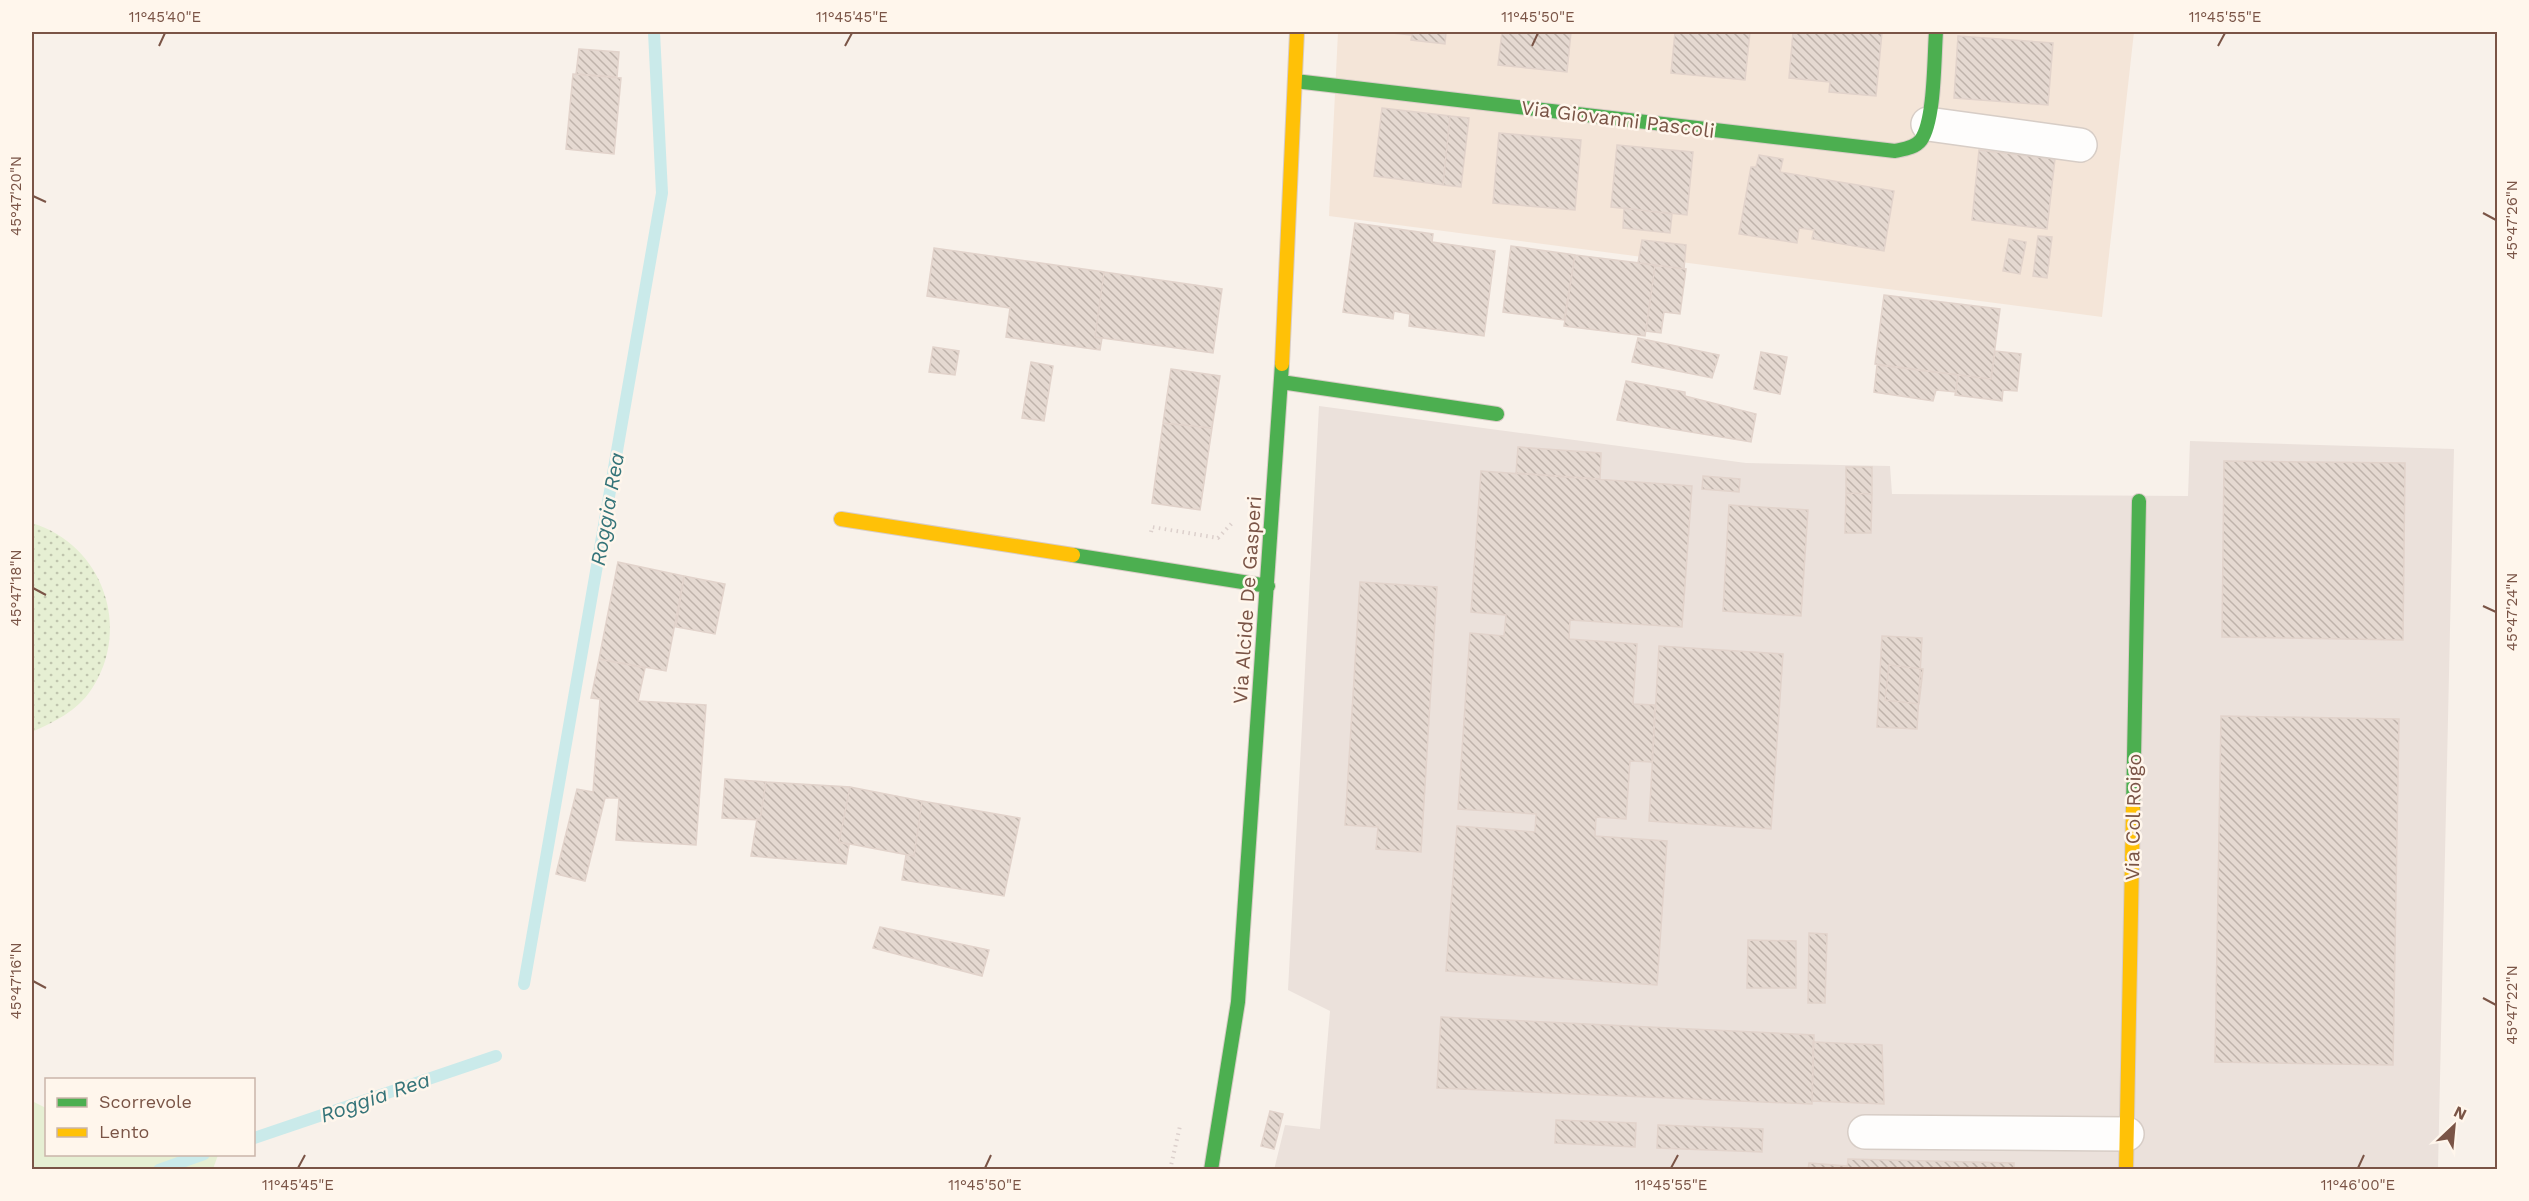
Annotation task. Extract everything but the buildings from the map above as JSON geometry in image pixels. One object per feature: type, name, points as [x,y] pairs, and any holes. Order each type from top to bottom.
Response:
[{"type":"street","name":"Via Alcide De Gasperi","points":[[1211,1170],[1238,1002],[1281,382],[1298,32]]},
{"type":"street","name":"Via Giovanni Pascoli","points":[[1295,81],[1895,152],[1912,148],[1922,139],[1928,124],[1936,32]]},
{"type":"street","points":[[1928,124],[2080,146]]},
{"type":"street","points":[[1281,382],[1497,414]]},
{"type":"street","name":"Via Col Roigo","points":[[2126,1170],[2139,501]]},
{"type":"street","points":[[841,519],[1268,586]]},
{"type":"street","points":[[1865,1132],[2127,1134]]},
{"type":"shaded area","points":[[1338,32],[2134,32],[2102,317],[1329,216]]},
{"type":"shaded area","points":[[1319,406],[1746,463],[1890,466],[1892,494],[2188,496],[2190,441],[2454,449],[2438,1169],[1274,1170],[1285,1125],[1320,1129],[1330,1011],[1288,990]]},
{"type":"green space","points":[[32,523],[56,534],[77,549],[93,569],[104,591],[109,615],[109,641],[103,666],[91,690],[79,704],[64,715],[32,732]]},
{"type":"green space","points":[[32,1101],[45,1108],[45,1156],[218,1156],[213,1169],[32,1169]]},
{"type":"waterway","name":"Roggia Rea","points":[[524,984],[662,193],[654,32]]},
{"type":"waterway","name":"Roggia Rea","points":[[255,1138],[496,1056]]},
{"type":"waterway","name":"Roggia Rea","points":[[159,1170],[198,1156]]},
{"type":"traffic: fast","points":[[1295,81],[1895,151],[1916,145],[1926,131],[1931,104],[1936,32]]},
{"type":"traffic: fast","points":[[1211,1170],[1238,1002],[1282,364]]},
{"type":"traffic: fast","points":[[1281,382],[1497,414]]},
{"type":"traffic: fast","points":[[2133,809],[2139,501]]},
{"type":"traffic: fast","points":[[1073,555],[1268,586]]},
{"type":"traffic: slow","points":[[1282,364],[1297,32]]},
{"type":"traffic: slow","points":[[841,519],[1073,555]]},
{"type":"traffic: slow","points":[[2126,1170],[2133,809]]}]
